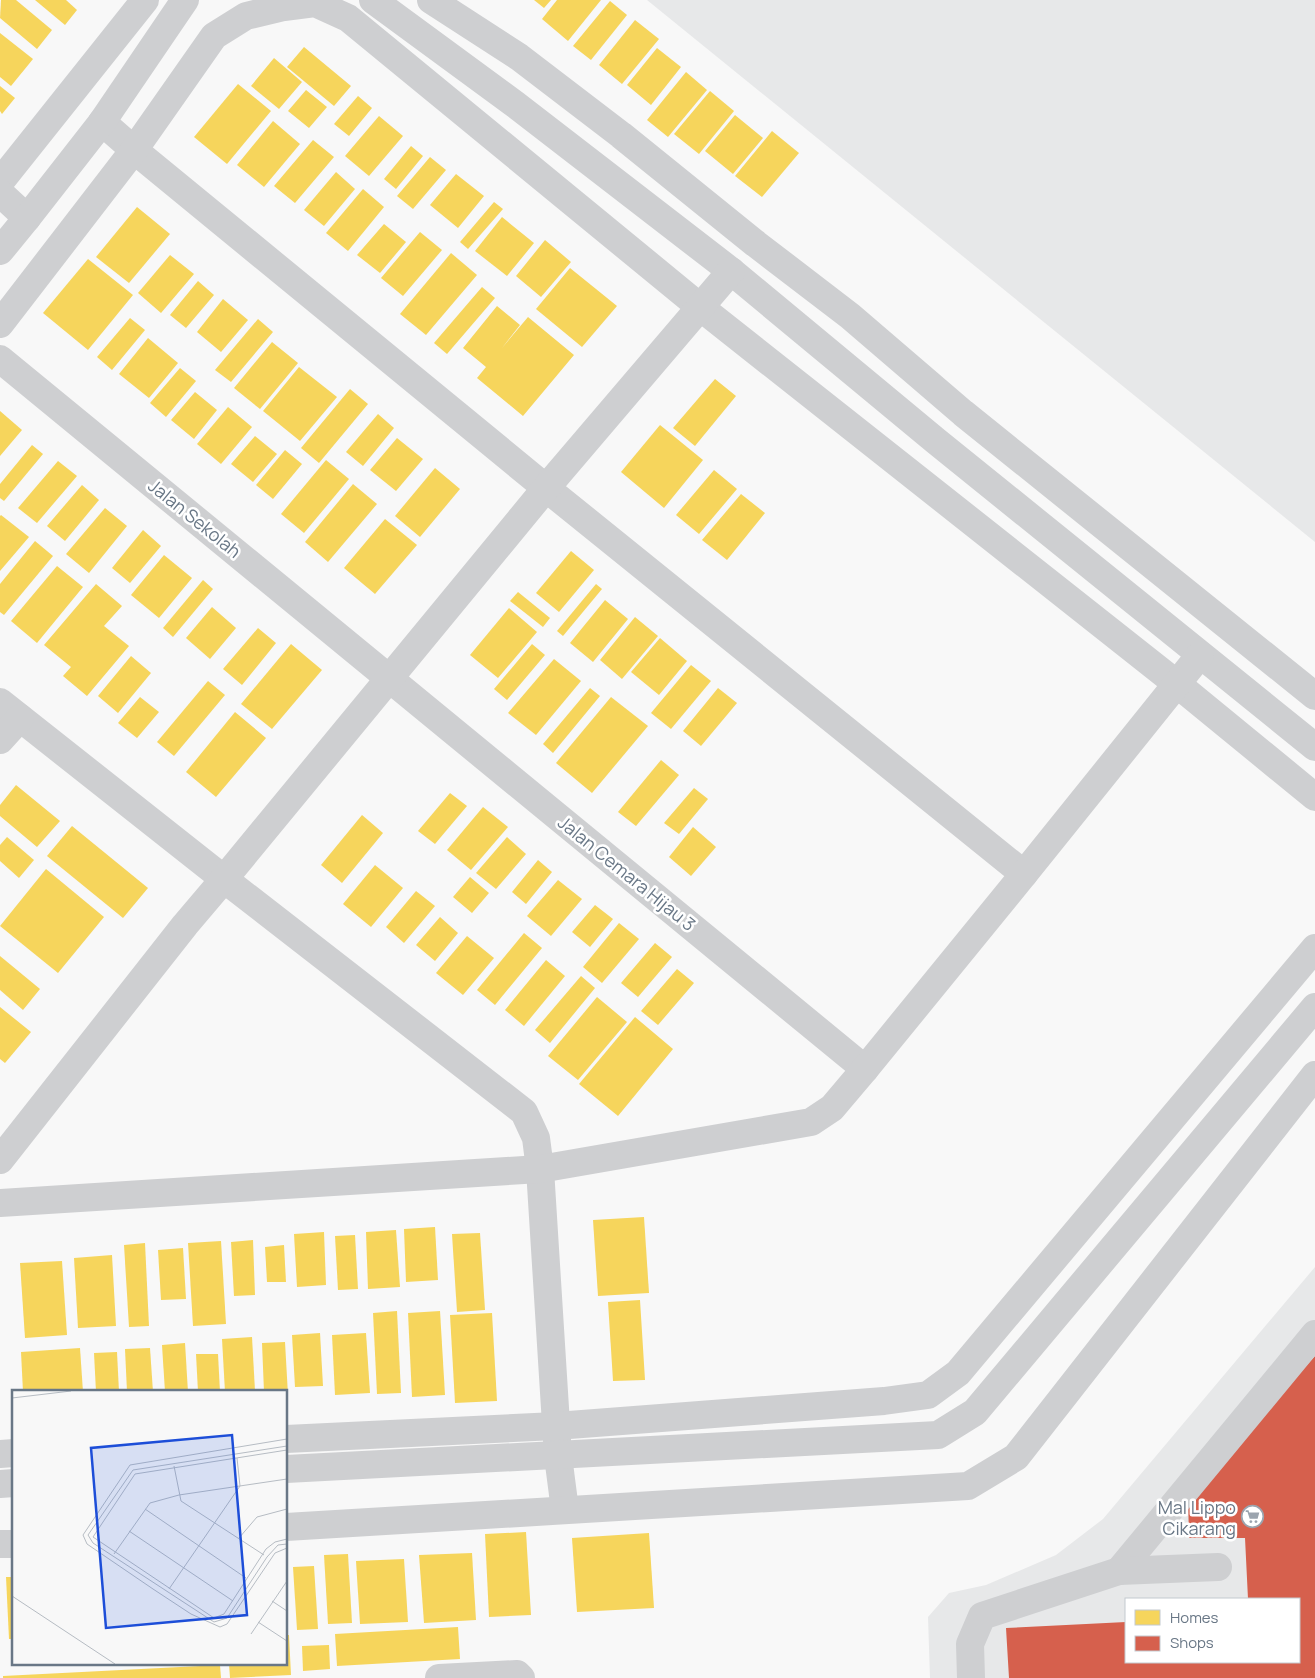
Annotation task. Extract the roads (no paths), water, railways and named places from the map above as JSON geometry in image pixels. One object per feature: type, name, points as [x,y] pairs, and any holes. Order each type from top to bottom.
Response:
[{"type":"street","points":[[0,182],[145,0]]},
{"type":"street","points":[[0,251],[102,122],[185,0]]},
{"type":"street","points":[[373,0],[492,87],[731,271],[936,441],[1315,747]]},
{"type":"street","points":[[431,0],[519,57],[621,135],[756,244],[850,316],[963,413],[1315,696]]},
{"type":"street","points":[[0,324],[134,150],[214,36],[246,16],[284,7],[316,3],[348,18],[700,306],[1177,684],[1315,798]]},
{"type":"street","points":[[492,87],[519,57]]},
{"type":"street","points":[[102,122],[546,488],[1024,874]]},
{"type":"street","points":[[0,193],[27,218]]},
{"type":"street","points":[[0,1160],[185,924],[546,488],[731,271]]},
{"type":"street","name":"Jalan Sekolah","points":[[0,359],[390,678]]},
{"type":"street","points":[[936,441],[963,413]]},
{"type":"street","points":[[0,1203],[540,1169],[811,1122],[832,1108],[1200,655]]},
{"type":"street","name":"Jalan Cemara Hijau 3","points":[[390,678],[864,1069]]},
{"type":"street","points":[[0,740],[10,710],[524,1112],[536,1138],[540,1169],[558,1456],[565,1510]]},
{"type":"street","points":[[288,1440],[556,1426],[884,1401],[928,1395],[958,1373],[1315,948]]},
{"type":"street","points":[[288,1469],[938,1435],[975,1412],[1315,1007]]},
{"type":"street","points":[[288,1527],[968,1486],[1016,1457],[1315,1075]]},
{"type":"street","points":[[1119,1571],[1315,1334]]},
{"type":"street","points":[[971,1678],[970,1644],[982,1616],[1119,1571],[1218,1567]]},
{"type":"street","points":[[439,1678],[517,1674],[521,1678]]},
{"type":"place","name":"Mal Lippo Cikarang","points":[[1252,1517]]}]
